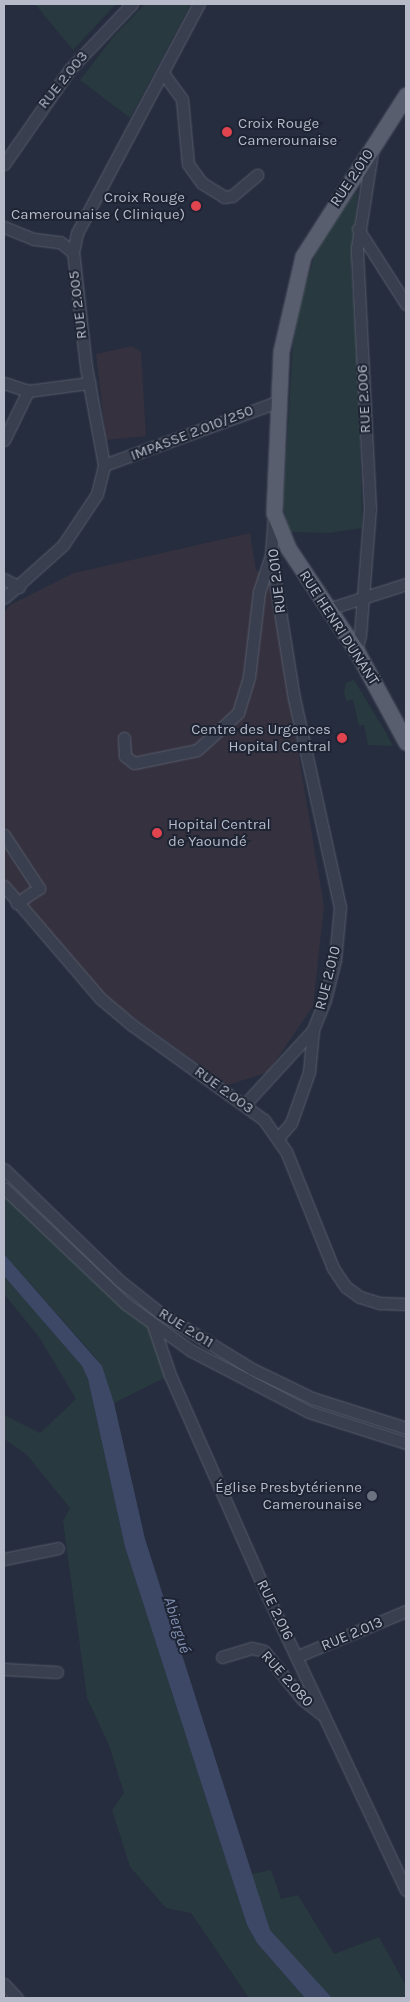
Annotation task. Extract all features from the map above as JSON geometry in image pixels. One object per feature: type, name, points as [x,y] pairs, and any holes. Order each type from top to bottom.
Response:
[{"type":"main road","name":"RUE 2.010","points":[[274,513],[282,351],[293,287],[302,256],[406,95]]},
{"type":"main road","name":"RUE HENRI DUNANT","points":[[274,513],[288,548],[356,650],[406,742]]},
{"type":"street","name":"RUE 2.003","points":[[4,164],[70,69],[132,4]]},
{"type":"street","name":"RUE 2.005","points":[[4,598],[56,552],[78,526],[97,494],[104,465],[89,383],[73,252],[77,233],[200,4]]},
{"type":"street","points":[[163,73],[182,99],[188,164],[202,183],[224,197],[232,196],[257,176]]},
{"type":"street","name":"RUE 2.006","points":[[356,650],[363,597],[370,509],[358,229],[373,147]]},
{"type":"street","points":[[4,227],[34,239],[60,242],[73,252]]},
{"type":"street","points":[[358,229],[406,304]]},
{"type":"street","points":[[4,383],[28,392],[89,383]]},
{"type":"street","points":[[4,440],[28,392]]},
{"type":"street","name":"IMPASSE 2.010/250","points":[[104,465],[280,401]]},
{"type":"street","name":"RUE 2.010","points":[[274,513],[271,555],[294,698],[340,908],[335,960],[313,1030],[309,1072],[298,1109],[291,1123],[278,1138]]},
{"type":"street","points":[[124,738],[125,756],[134,763],[197,750],[238,714],[249,677],[259,592],[271,555]]},
{"type":"street","points":[[4,579],[19,586]]},
{"type":"street","points":[[328,609],[406,584]]},
{"type":"street","points":[[4,835],[39,888],[17,903]]},
{"type":"street","name":"RUE 2.003","points":[[4,886],[73,969],[132,1025],[245,1104],[278,1138],[333,1268],[346,1287],[360,1297],[380,1303],[406,1304]]},
{"type":"street","name":"RUE 2.010","points":[[245,1104],[313,1030]]},
{"type":"street","name":"RUE 2.011","points":[[4,1169],[120,1281],[160,1312],[252,1369],[312,1398],[406,1428]]},
{"type":"street","name":"RUE 2.011","points":[[4,1188],[99,1280],[153,1325],[246,1382],[308,1412],[406,1443]]},
{"type":"street","name":"RUE 2.016","points":[[153,1325],[170,1375],[268,1597],[298,1656],[322,1716],[406,1890]]},
{"type":"street","points":[[4,1559],[58,1548]]},
{"type":"street","name":"RUE 2.013","points":[[298,1656],[406,1611]]},
{"type":"street","name":"RUE 2.080","points":[[222,1656],[252,1648],[264,1651],[302,1699],[322,1716]]},
{"type":"street","points":[[4,1669],[57,1672]]},
{"type":"street","points":[[4,1984],[17,1998]]},
{"type":"shaded area","points":[[35,4],[116,4],[73,50]]},
{"type":"shaded area","points":[[145,4],[191,4],[130,118],[80,80],[114,36]]},
{"type":"shaded area","points":[[358,190],[351,269],[359,388],[362,528],[329,533],[290,532],[283,507],[293,345],[300,303],[315,255],[337,217]]},
{"type":"shaded area","points":[[132,346],[141,352],[146,436],[106,440],[96,354]]},
{"type":"shaded area","name":"Hopital Central de Yaoundé","points":[[250,533],[256,570],[269,579],[324,906],[313,1006],[268,1072],[228,1085],[99,993],[4,879],[4,613],[10,605],[74,573]]},
{"type":"shaded area","points":[[354,680],[393,746],[368,745],[364,725],[359,726],[353,700],[346,701],[344,691],[346,683]]},
{"type":"shaded area","points":[[4,1188],[153,1325],[170,1375],[114,1403],[96,1358],[4,1254]]},
{"type":"shaded area","points":[[4,1276],[82,1366],[88,1379],[125,1547],[247,1925],[257,1943],[305,1998],[249,1998],[191,1913],[166,1908],[130,1867],[112,1810],[124,1793],[109,1745],[87,1698],[63,1521],[70,1508],[27,1455],[4,1439],[4,1415],[40,1433],[76,1399],[39,1337],[4,1294]]},
{"type":"shaded area","points":[[271,1870],[281,1899],[298,1895],[334,1954],[379,1937],[406,1986],[406,1998],[332,1998],[326,1995],[270,1931],[251,1874]]},
{"type":"water","points":[[4,1254],[102,1366],[114,1403],[145,1539],[270,1930],[332,1998],[305,1998],[257,1943],[247,1925],[125,1547],[88,1379],[82,1366],[4,1276]]},
{"type":"place","name":"Croix Rouge Camerounaise","points":[[227,132]]},
{"type":"place","name":"Croix Rouge Camerounaise ( Clinique)","points":[[196,206]]},
{"type":"place","name":"Centre des Urgences Hopital Central","points":[[342,738]]},
{"type":"place","name":"Hopital Central de Yaoundé","points":[[157,833]]},
{"type":"place","name":"Église Presbytérienne Camerounaise","points":[[372,1496]]},
{"type":"water label","name":"Abiergué","points":[[177,1625]]}]
